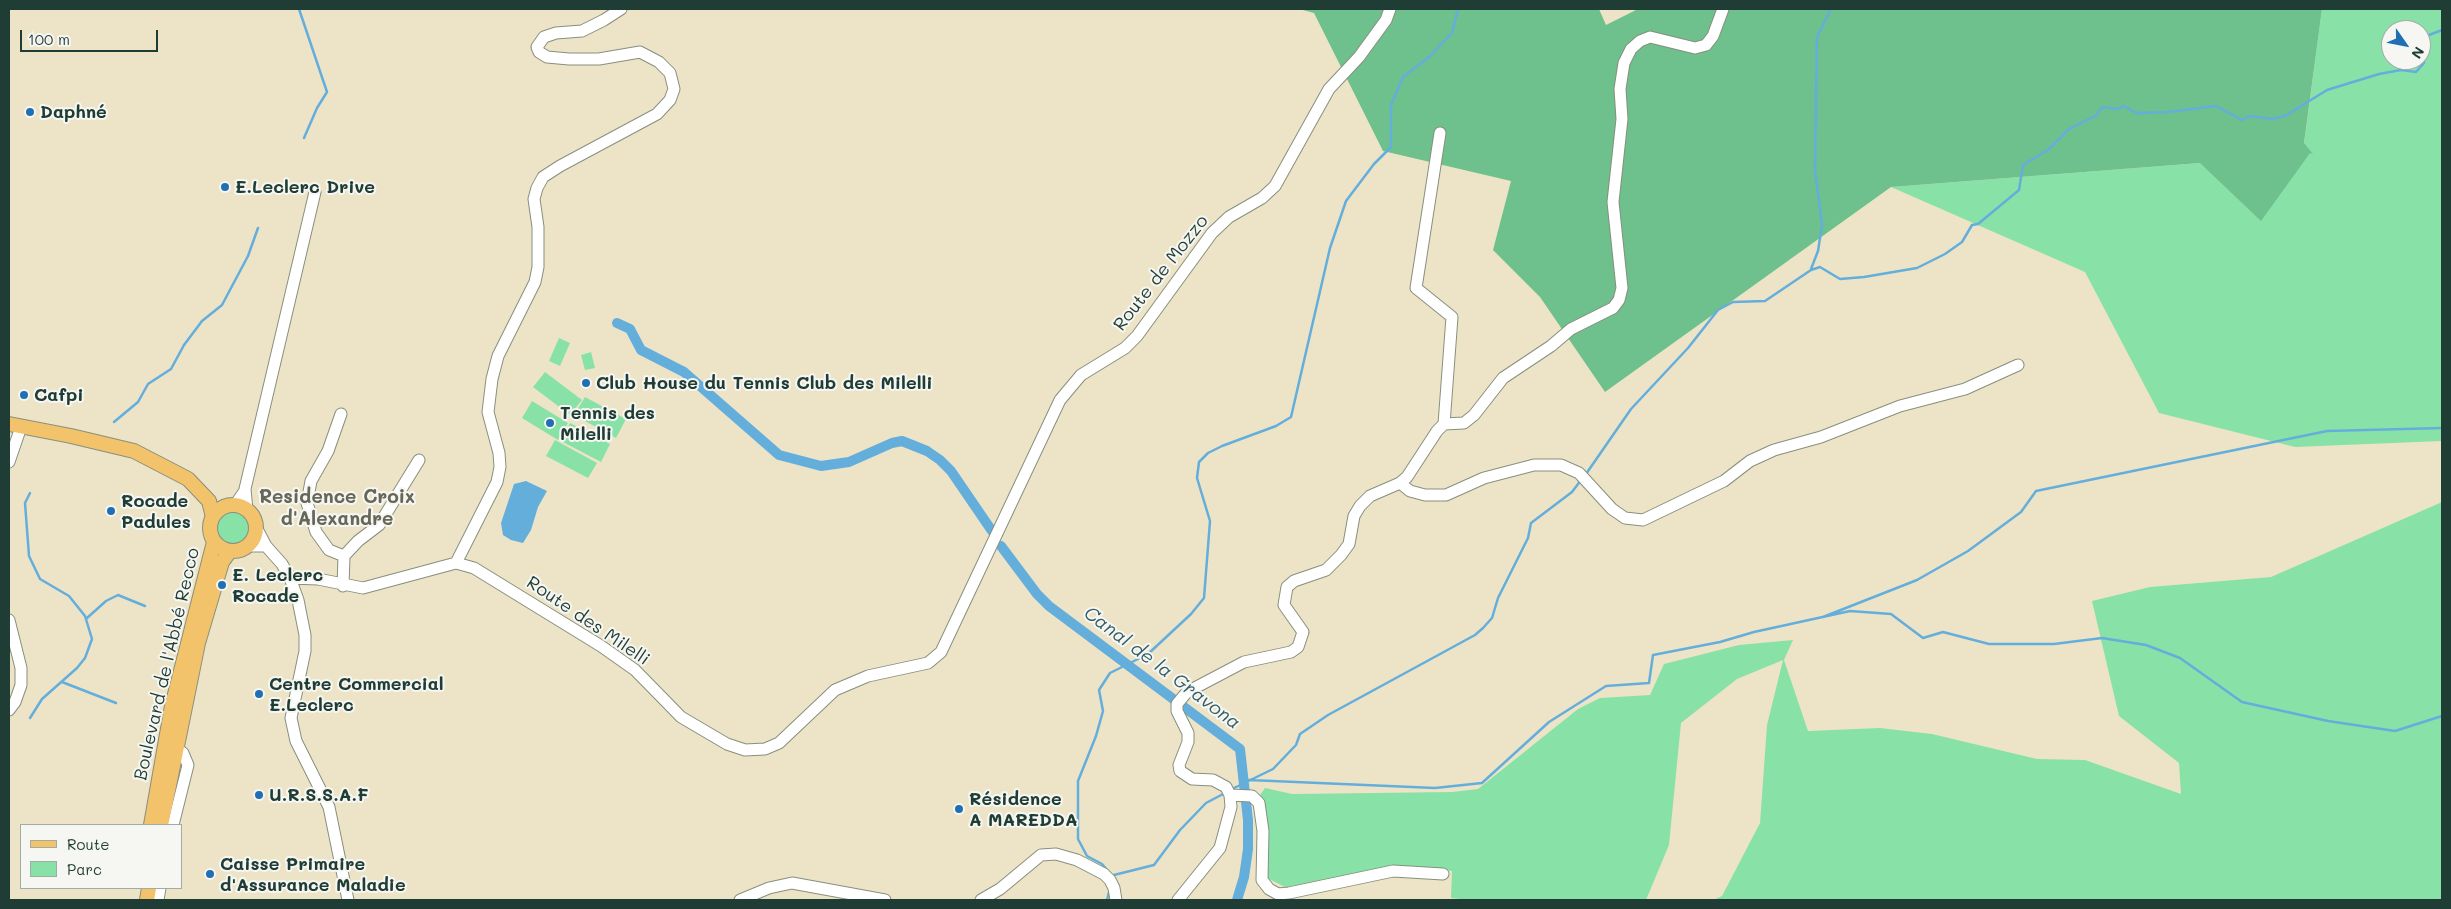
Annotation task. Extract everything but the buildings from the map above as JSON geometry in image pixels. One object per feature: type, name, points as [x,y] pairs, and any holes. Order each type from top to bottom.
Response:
[{"type":"main road","points":[[15,426],[134,451],[188,479],[208,501],[229,510],[251,515],[256,527],[255,534],[248,546],[236,551],[230,551],[214,542],[210,530],[229,510]]},
{"type":"main road","name":"Boulevard de l'Abbé Recco","points":[[151,824],[172,706],[214,542]]},
{"type":"main road","name":"Boulevard de l'Abbé Recco","points":[[161,824],[198,643],[222,562],[230,551]]},
{"type":"street","points":[[290,578],[318,579],[343,586],[372,586],[456,563],[497,482],[500,466],[499,453],[488,412],[492,379],[498,356],[535,282],[538,267],[538,227],[534,199],[537,188],[543,177],[560,166],[656,114],[670,100],[674,89],[670,73],[659,62],[640,52],[599,59],[569,60],[547,57],[539,52],[537,47],[544,38],[556,33],[582,31],[621,9]]},
{"type":"street","name":"Route de Mozzo","points":[[941,652],[1060,400],[1081,375],[1125,348],[1137,336],[1155,308],[1212,233],[1229,217],[1262,198],[1275,186],[1329,89],[1359,57],[1386,20],[1390,9]]},
{"type":"street","points":[[1444,424],[1464,423],[1474,415],[1503,378],[1551,346],[1571,329],[1613,308],[1619,300],[1622,288],[1613,202],[1622,118],[1620,89],[1624,63],[1630,49],[1640,41],[1650,37],[1695,48],[1706,45],[1713,36],[1723,9]]},
{"type":"street","points":[[1440,132],[1416,288],[1452,317],[1444,424],[1437,431],[1407,477],[1400,483],[1370,496],[1360,506],[1354,516],[1349,544],[1341,556],[1326,570],[1294,581],[1287,587],[1284,605],[1303,632],[1298,647],[1291,652],[1244,662],[1187,692],[1176,704],[1177,711],[1188,733],[1188,742],[1179,765],[1180,771],[1192,779],[1213,780],[1228,791],[1252,796],[1258,803],[1263,831],[1262,880],[1269,889],[1278,894],[1289,893],[1393,871],[1444,874]]},
{"type":"street","points":[[229,510],[244,492],[315,192]]},
{"type":"street","points":[[1400,483],[1410,491],[1425,495],[1446,495],[1484,478],[1534,465],[1561,465],[1579,473],[1612,509],[1625,518],[1643,520],[1724,481],[1750,461],[1774,450],[1821,438],[1900,406],[1965,390],[2018,365]]},
{"type":"street","points":[[341,414],[328,451],[311,481],[307,504],[316,532],[328,550],[344,556]]},
{"type":"street","points":[[9,462],[15,426]]},
{"type":"street","points":[[343,586],[344,556],[358,541],[379,525],[419,460]]},
{"type":"street","points":[[256,527],[266,546],[282,564],[290,578],[298,600],[305,635],[305,651],[291,718],[296,741],[329,806],[348,900]]},
{"type":"street","points":[[248,546],[266,546]]},
{"type":"street","name":"Route des Milelli","points":[[456,563],[474,568],[497,581],[601,646],[635,670],[681,717],[727,744],[745,750],[765,749],[778,743],[824,698],[848,682],[928,663],[941,652]]},
{"type":"street","points":[[9,620],[21,668],[21,685],[9,710]]},
{"type":"street","points":[[173,824],[188,765],[183,753],[176,748]]},
{"type":"street","points":[[1178,900],[1220,848],[1228,823],[1228,791]]},
{"type":"street","points":[[981,900],[1000,889],[1041,854],[1056,854],[1077,860],[1104,874],[1114,888],[1116,900]]},
{"type":"street","points":[[740,900],[769,888],[792,883],[884,900]]},
{"type":"green space","points":[[1299,9],[1599,9],[1606,25],[1638,9],[2322,9],[2304,143],[2313,154],[2310,153],[2261,221],[2200,163],[1891,187],[1605,392],[1540,297],[1493,250],[1511,181],[1383,151],[1314,13]]},
{"type":"green space","points":[[2322,9],[2442,9],[2442,441],[2295,447],[2159,413],[2085,272],[1891,187],[2200,163],[2304,144]]},
{"type":"green space","points":[[559,338],[570,343],[560,366],[549,361]]},
{"type":"green space","points":[[591,352],[595,368],[585,370],[581,355]]},
{"type":"green space","points":[[545,372],[582,400],[570,415],[533,387]]},
{"type":"green space","points":[[585,397],[626,419],[616,438],[574,415]]},
{"type":"green space","points":[[532,401],[568,423],[558,440],[522,418]]},
{"type":"green space","points":[[570,423],[610,444],[601,462],[561,441]]},
{"type":"green space","points":[[555,440],[597,463],[588,478],[546,456]]},
{"type":"green space","points":[[2442,502],[2442,900],[1713,900],[1722,896],[1760,823],[1767,725],[1783,660],[1737,679],[1681,723],[1669,845],[1646,900],[1469,900],[1451,898],[1452,871],[1414,867],[1285,887],[1267,878],[1266,808],[1260,795],[1265,788],[1292,794],[1452,792],[1478,789],[1578,709],[1600,698],[1650,695],[1664,664],[1739,645],[1793,640],[1784,660],[1808,731],[1880,728],[1932,734],[2037,759],[2085,760],[2181,794],[2179,763],[2119,716],[2092,601],[2150,587],[2271,577]]},
{"type":"green space","points":[[233,511],[245,516],[250,528],[245,540],[233,545],[221,540],[216,528],[221,516]]},
{"type":"water","points":[[526,481],[547,491],[538,507],[531,530],[523,543],[511,540],[503,535],[501,523],[514,484]]},
{"type":"waterway","points":[[299,9],[327,92],[317,108],[304,138]]},
{"type":"waterway","points":[[1113,877],[1102,864],[1087,856],[1078,839],[1078,781],[1096,736],[1103,711],[1099,690],[1110,673],[1148,654],[1191,614],[1204,598],[1210,521],[1197,478],[1199,462],[1208,453],[1222,446],[1276,426],[1291,417],[1330,248],[1346,201],[1374,164],[1391,147],[1391,105],[1403,77],[1429,57],[1452,33],[1458,9]]},
{"type":"waterway","points":[[1811,269],[1818,251],[1822,225],[1815,170],[1817,37],[1831,9]]},
{"type":"waterway","points":[[1586,474],[1631,409],[1688,348],[1718,310],[1733,302],[1765,301],[1811,270],[1820,267],[1840,279],[1864,277],[1917,268],[1945,254],[1962,242],[1972,225],[1978,224],[2019,190],[2023,165],[2048,150],[2069,129],[2095,116],[2103,107],[2117,109],[2123,106],[2137,113],[2168,112],[2216,106],[2242,120],[2249,116],[2273,119],[2285,116],[2327,90],[2379,74],[2401,70],[2416,72],[2424,63],[2424,37],[2442,30]]},
{"type":"waterway","points":[[114,422],[138,402],[148,384],[171,369],[184,345],[202,321],[222,305],[248,256],[258,228]]},
{"type":"waterway","name":"Canal de la Gravona","points":[[617,323],[630,329],[641,350],[684,372],[779,455],[821,466],[849,462],[892,443],[902,441],[927,451],[951,471],[992,531]]},
{"type":"waterway","points":[[1823,617],[1917,580],[1968,551],[2021,512],[2036,491],[2327,431],[2442,428]]},
{"type":"waterway","points":[[1230,790],[1273,769],[1296,745],[1300,734],[1328,715],[1475,635],[1483,628],[1492,618],[1498,598],[1528,538],[1531,523],[1572,492],[1581,480]]},
{"type":"waterway","points":[[30,493],[25,503],[29,556],[40,579],[69,596],[85,616],[92,639],[85,658],[77,668],[42,699],[30,718]]},
{"type":"waterway","name":"Canal de la Gravona","points":[[1001,546],[1037,594],[1049,606],[1240,749],[1248,820],[1248,849],[1244,877],[1237,900]]},
{"type":"waterway","points":[[87,618],[106,601],[118,595],[145,606]]},
{"type":"waterway","points":[[1249,780],[1435,788],[1482,783],[1549,722],[1606,686],[1649,683],[1653,655],[1720,642],[1754,632],[1850,611],[1891,614],[1923,638],[1943,632],[1989,644],[2054,644],[2102,638],[2146,645],[2180,658],[2242,702],[2328,721],[2395,731],[2442,716]]},
{"type":"waterway","points":[[62,682],[116,703]]},
{"type":"waterway","points":[[1114,875],[1154,865],[1180,830],[1206,803],[1225,793]]},
{"type":"waterway","points":[[1107,900],[1109,892]]},
{"type":"place","name":"Daphné","points":[[30,112]]},
{"type":"place","name":"E.Leclerc Drive","points":[[225,187]]},
{"type":"place","name":"Club House du Tennis Club des Milelli","points":[[586,383]]},
{"type":"place","name":"Cafpi","points":[[24,395]]},
{"type":"place","name":"Tennis des Milelli","points":[[550,423]]},
{"type":"place","name":"Rocade Padules","points":[[111,511]]},
{"type":"place","name":"E. Leclerc Rocade","points":[[222,585]]},
{"type":"place","name":"Centre Commercial E.Leclerc","points":[[259,694]]},
{"type":"place","name":"U.R.S.S.A.F","points":[[259,795]]},
{"type":"place","name":"Résidence A MAREDDA","points":[[959,809]]},
{"type":"place","name":"Caisse Primaire d'Assurance Maladie","points":[[210,874]]},
{"type":"district","name":"Residence Croix d'Alexandre","points":[[337,508]]}]
